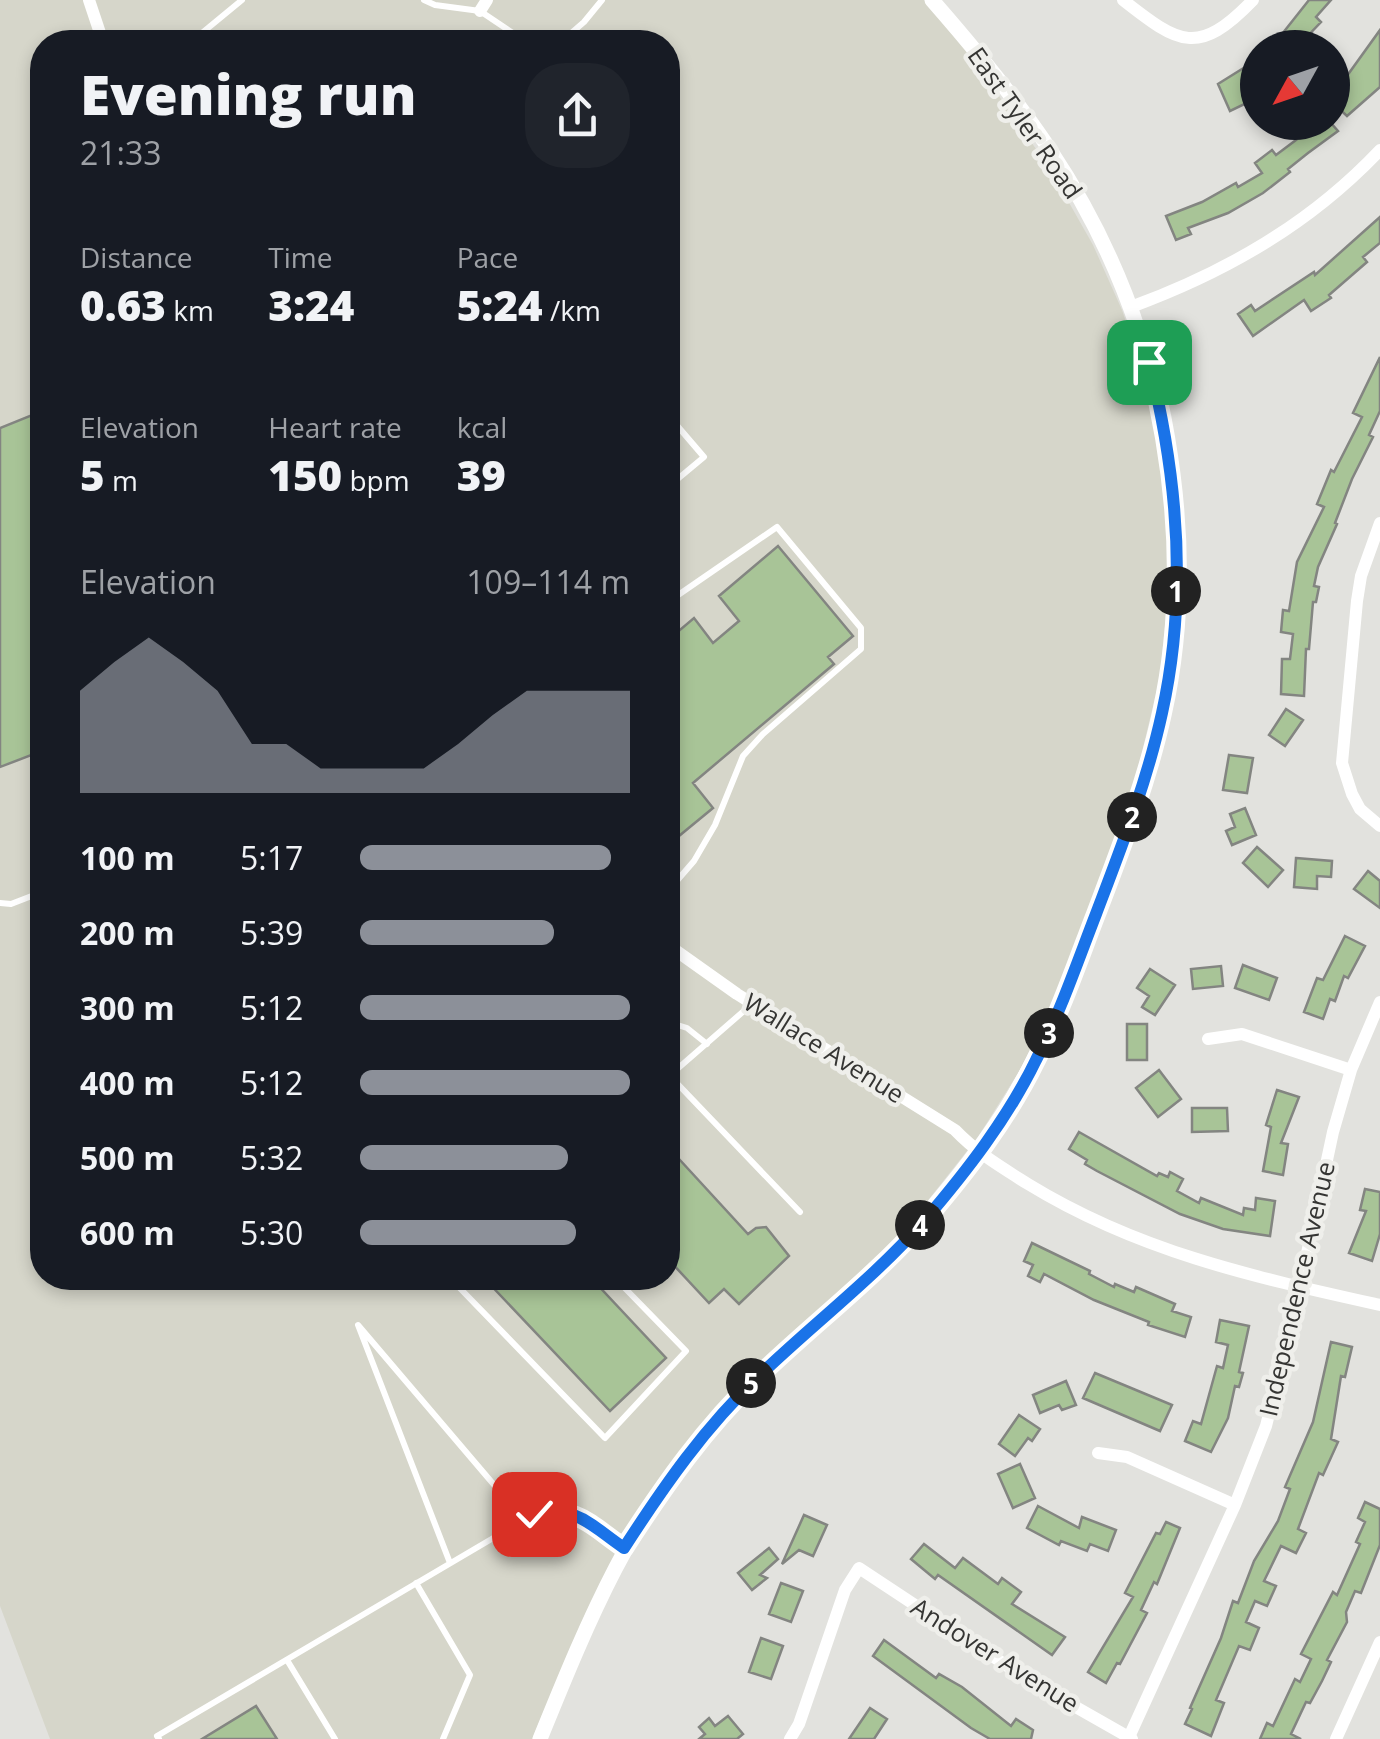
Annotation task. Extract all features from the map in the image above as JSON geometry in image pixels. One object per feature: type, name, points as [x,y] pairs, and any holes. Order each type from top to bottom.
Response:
[{"type":"street","points":[[90,0],[99,30]]},
{"type":"street","name":"East Tyler Road","points":[[540,1739],[588,1622],[624,1548],[684,1458],[757,1378],[920,1226],[978,1153],[1025,1080],[1059,1012],[1129,826],[1147,774],[1167,690],[1177,577],[1174,490],[1160,404],[1131,308],[1093,224],[1051,151],[979,53],[932,0]]},
{"type":"street","points":[[1123,0],[1165,32],[1184,38],[1206,36],[1227,26],[1253,0]]},
{"type":"street","points":[[1131,308],[1234,264],[1289,229],[1352,179],[1380,150]]},
{"type":"street","points":[[1380,523],[1370,544],[1359,588],[1342,763],[1360,809],[1380,826]]},
{"type":"street","name":"Wallace Avenue","points":[[680,953],[955,1130],[978,1153],[1094,1222],[1219,1268],[1380,1305]]},
{"type":"street","name":"Independence Avenue","points":[[1130,1738],[1266,1426],[1333,1132],[1352,1070],[1380,1002]]},
{"type":"street","points":[[1208,1039],[1242,1034],[1352,1070]]},
{"type":"street","points":[[1098,1453],[1127,1456],[1235,1504]]},
{"type":"street","name":"Andover Avenue","points":[[790,1739],[800,1724],[844,1590],[859,1568],[1030,1681],[1130,1738]]},
{"type":"street","points":[[1336,1739],[1380,1642]]},
{"type":"lane","points":[[206,30],[242,0]]},
{"type":"lane","points":[[424,0],[483,5],[512,30]]},
{"type":"lane","points":[[573,30],[602,0]]},
{"type":"lane","points":[[680,429],[704,457],[680,477]]},
{"type":"lane","points":[[680,594],[777,526],[861,628],[862,649],[743,756],[715,825],[680,877]]},
{"type":"lane","points":[[0,903],[11,904],[30,897]]},
{"type":"lane","points":[[680,1067],[754,1004]]},
{"type":"lane","points":[[680,1026],[707,1044]]},
{"type":"lane","points":[[680,1088],[800,1212]]},
{"type":"lane","points":[[462,1290],[605,1438],[686,1351],[627,1290]]},
{"type":"lane","points":[[450,1563],[358,1325],[524,1520]]},
{"type":"lane","points":[[159,1739],[157,1736],[534,1514],[558,1510],[578,1516],[624,1548]]},
{"type":"lane","points":[[416,1584],[470,1675],[444,1739]]},
{"type":"lane","points":[[286,1660],[334,1739]]},
{"type":"shaded area","points":[[0,0],[924,0],[969,53],[1050,169],[1093,245],[1122,310],[1152,401],[1164,485],[1170,571],[1160,677],[1129,806],[1038,1041],[978,1137],[903,1232],[789,1337],[698,1430],[638,1512],[586,1612],[532,1739],[50,1739],[0,1606]]},
{"type":"building","points":[[1309,0],[1331,0],[1316,17],[1321,22],[1313,30],[1285,30]]},
{"type":"building","points":[[1380,30],[1380,87],[1350,113],[1350,72]]},
{"type":"building","points":[[1240,70],[1240,106],[1230,111],[1218,84]]},
{"type":"building","points":[[1296,140],[1326,140],[1263,193],[1228,213],[1188,228],[1191,234],[1176,240],[1166,216],[1236,183],[1238,187],[1262,173],[1255,163],[1272,150],[1276,155]]},
{"type":"building","points":[[1380,217],[1380,243],[1363,257],[1367,262],[1329,295],[1331,298],[1311,311],[1304,300],[1253,336],[1238,314],[1251,305],[1255,311],[1314,272],[1315,275]]},
{"type":"building","points":[[1380,357],[1380,411],[1369,435],[1373,437],[1318,567],[1314,586],[1319,587],[1306,649],[1304,696],[1281,694],[1282,659],[1290,659],[1293,634],[1281,632],[1283,610],[1289,611],[1297,562],[1324,507],[1317,504],[1331,470],[1334,472],[1362,417],[1353,413]]},
{"type":"building","points":[[30,416],[30,756],[0,767],[0,428]]},
{"type":"building","points":[[778,546],[853,636],[828,657],[834,664],[693,783],[713,808],[680,835],[680,630],[694,618],[713,643],[739,621],[719,596]]},
{"type":"building","points":[[1286,709],[1303,720],[1285,746],[1269,735]]},
{"type":"building","points":[[1229,755],[1253,758],[1247,793],[1223,790]]},
{"type":"building","points":[[1245,808],[1256,835],[1232,845],[1226,831],[1235,827],[1230,814]]},
{"type":"building","points":[[1257,847],[1283,870],[1268,887],[1243,863]]},
{"type":"building","points":[[1296,858],[1332,861],[1331,877],[1317,876],[1317,889],[1294,887]]},
{"type":"building","points":[[1368,871],[1380,881],[1380,908],[1354,889]]},
{"type":"building","points":[[1345,936],[1365,946],[1348,978],[1344,976],[1323,1019],[1304,1012],[1317,978],[1323,980]]},
{"type":"building","points":[[1243,965],[1277,978],[1269,1000],[1235,988]]},
{"type":"building","points":[[1221,966],[1223,986],[1193,989],[1191,969]]},
{"type":"building","points":[[1150,969],[1175,985],[1155,1015],[1142,1007],[1149,996],[1137,988]]},
{"type":"building","points":[[1127,1024],[1147,1024],[1147,1060],[1127,1060]]},
{"type":"building","points":[[1159,1070],[1181,1099],[1158,1117],[1136,1088]]},
{"type":"building","points":[[1277,1090],[1299,1097],[1281,1143],[1288,1144],[1283,1175],[1263,1171],[1271,1127],[1266,1125]]},
{"type":"building","points":[[1192,1108],[1227,1108],[1228,1131],[1192,1132]]},
{"type":"building","points":[[1079,1132],[1157,1176],[1159,1173],[1168,1177],[1170,1172],[1183,1179],[1177,1191],[1199,1203],[1201,1198],[1243,1215],[1244,1208],[1255,1210],[1256,1198],[1275,1201],[1270,1236],[1223,1229],[1180,1214],[1097,1171],[1069,1149]]},
{"type":"building","points":[[680,1160],[748,1234],[766,1227],[789,1256],[739,1304],[724,1289],[709,1303],[680,1272]]},
{"type":"building","points":[[1365,1189],[1380,1192],[1380,1234],[1372,1261],[1349,1253],[1366,1211],[1360,1210]]},
{"type":"building","points":[[1032,1243],[1114,1287],[1115,1284],[1134,1292],[1136,1287],[1175,1304],[1172,1311],[1191,1317],[1185,1337],[1148,1325],[1149,1322],[1044,1274],[1040,1282],[1028,1276],[1033,1265],[1024,1261]]},
{"type":"building","points":[[495,1290],[602,1290],[666,1358],[610,1411]]},
{"type":"building","points":[[1220,1320],[1249,1326],[1239,1387],[1235,1386],[1228,1418],[1211,1452],[1185,1441],[1193,1421],[1201,1424],[1217,1366],[1223,1368],[1228,1345],[1216,1342]]},
{"type":"building","points":[[1331,1342],[1352,1347],[1345,1377],[1341,1376],[1331,1439],[1338,1442],[1323,1475],[1319,1473],[1298,1529],[1306,1533],[1296,1553],[1281,1546],[1264,1581],[1276,1586],[1267,1606],[1255,1601],[1246,1622],[1259,1628],[1250,1650],[1239,1646],[1216,1700],[1224,1703],[1211,1736],[1185,1724],[1233,1601],[1238,1603],[1254,1561],[1278,1521],[1290,1489],[1285,1487],[1313,1422]]},
{"type":"building","points":[[1095,1373],[1172,1405],[1160,1431],[1083,1398]]},
{"type":"building","points":[[1066,1381],[1076,1405],[1062,1410],[1059,1405],[1040,1413],[1033,1395]]},
{"type":"building","points":[[1019,1415],[1040,1429],[1015,1456],[999,1444]]},
{"type":"building","points":[[1020,1464],[1035,1498],[1013,1508],[998,1474]]},
{"type":"building","points":[[1365,1502],[1380,1509],[1380,1545],[1361,1593],[1355,1591],[1346,1612],[1347,1622],[1327,1660],[1331,1662],[1291,1734],[1301,1739],[1260,1739],[1267,1723],[1273,1726],[1295,1679],[1300,1682],[1311,1659],[1301,1654],[1333,1592],[1337,1595],[1360,1544],[1356,1542],[1365,1522],[1358,1518]]},
{"type":"building","points":[[1038,1506],[1079,1528],[1082,1517],[1116,1530],[1108,1551],[1090,1544],[1087,1551],[1061,1541],[1059,1545],[1027,1528]]},
{"type":"building","points":[[804,1515],[827,1525],[813,1556],[799,1550],[782,1564]]},
{"type":"building","points":[[1166,1522],[1180,1528],[1157,1584],[1154,1582],[1141,1610],[1147,1613],[1106,1683],[1088,1672],[1133,1597],[1125,1593],[1156,1533],[1160,1534]]},
{"type":"building","points":[[924,1544],[955,1568],[963,1558],[998,1584],[1002,1578],[1021,1592],[1012,1604],[1065,1637],[1052,1655],[938,1575],[935,1579],[911,1559]]},
{"type":"building","points":[[769,1548],[778,1559],[760,1575],[767,1578],[752,1590],[738,1573]]},
{"type":"building","points":[[781,1583],[803,1591],[791,1622],[769,1614]]},
{"type":"building","points":[[761,1638],[783,1646],[771,1679],[749,1672]]},
{"type":"building","points":[[884,1640],[936,1678],[939,1674],[962,1687],[1011,1726],[1016,1719],[1033,1730],[1031,1739],[990,1739],[971,1728],[873,1656]]},
{"type":"building","points":[[256,1706],[277,1739],[202,1739]]},
{"type":"building","points":[[870,1708],[887,1719],[874,1739],[849,1739]]},
{"type":"building","points":[[728,1716],[743,1734],[737,1739],[699,1739],[705,1734],[699,1727],[709,1718],[715,1726]]},
{"type":"route","points":[[534,1514],[558,1510],[578,1516],[624,1548],[684,1458],[718,1418],[920,1226],[1007,1112],[1034,1064],[1059,1012],[1129,826],[1147,774],[1167,690],[1174,637],[1177,538],[1167,444],[1149,362]]}]
